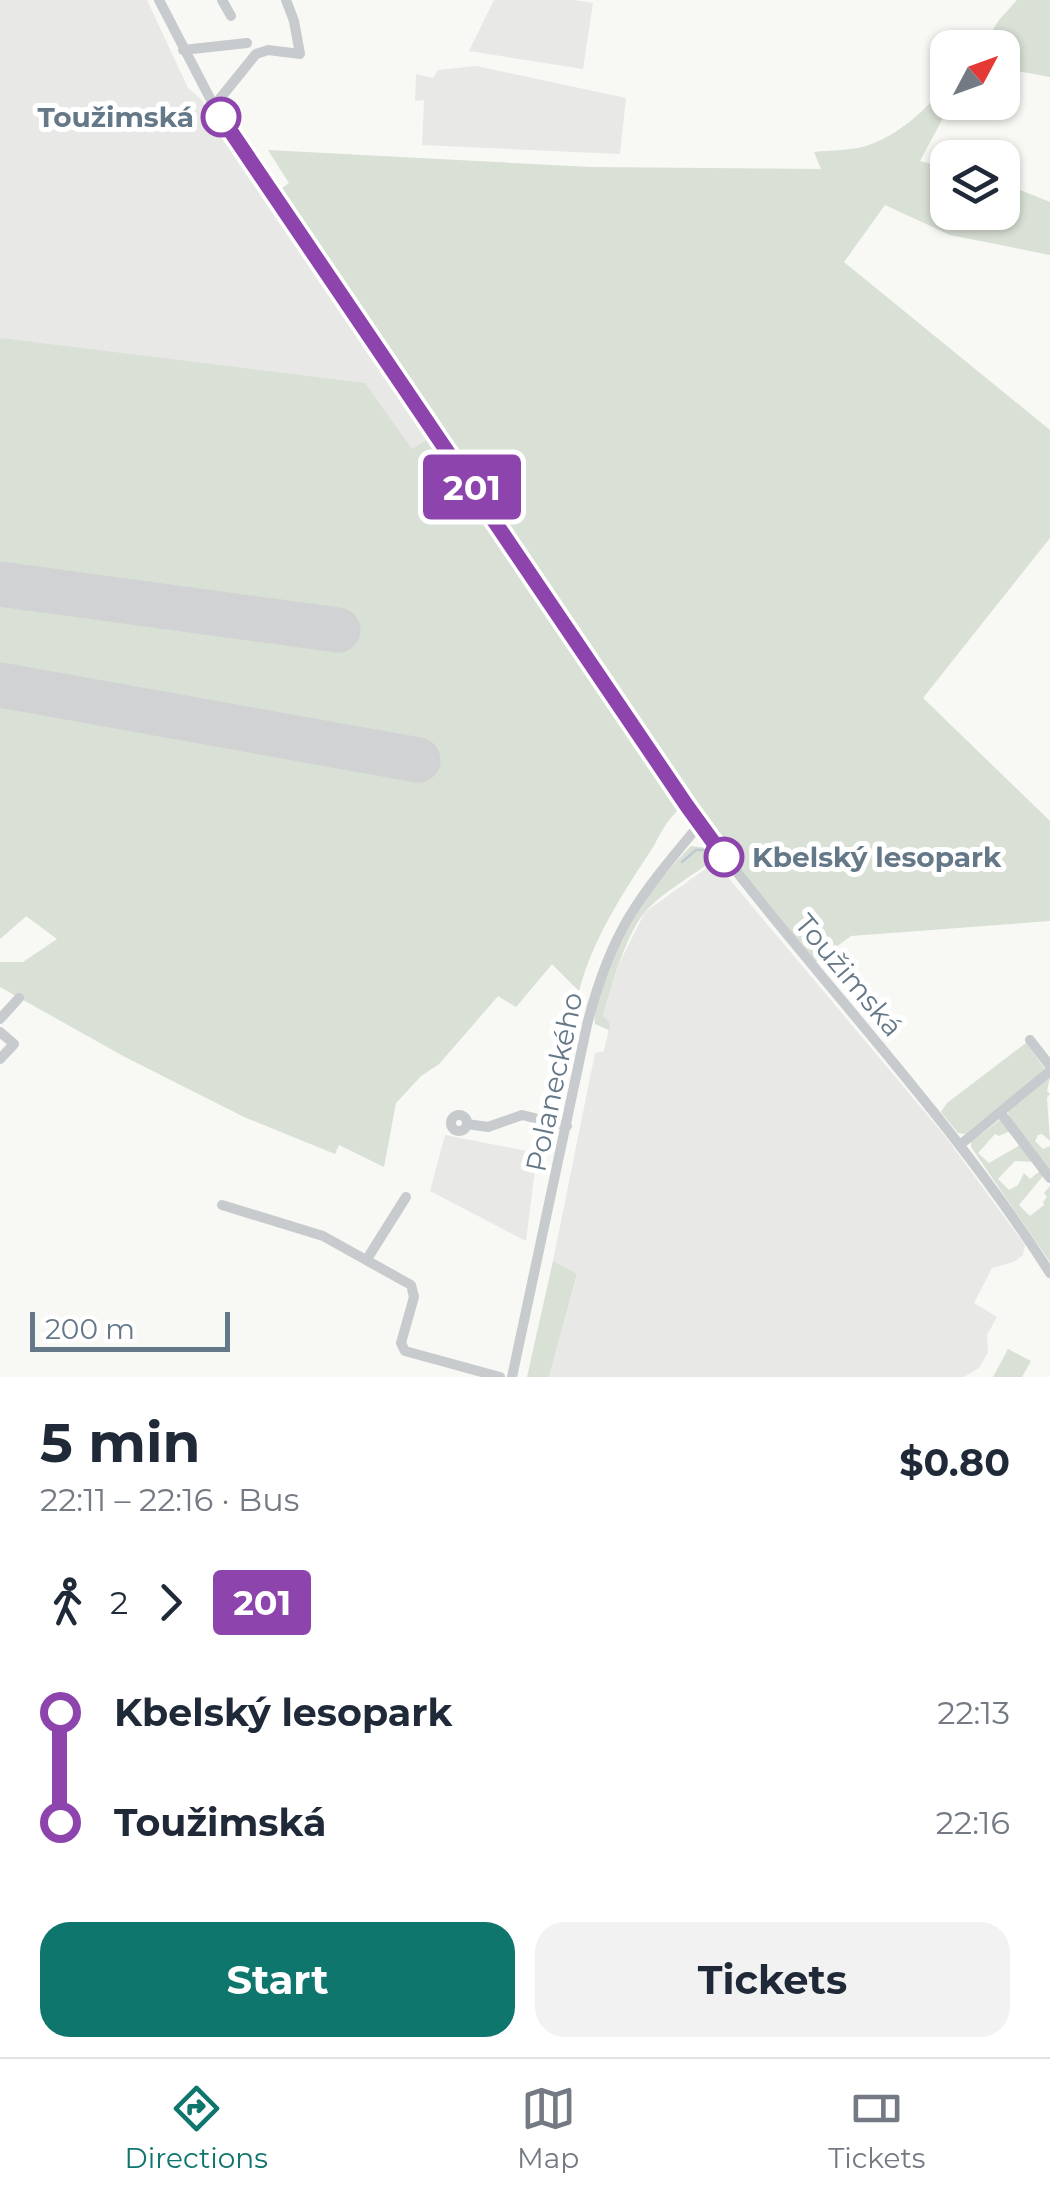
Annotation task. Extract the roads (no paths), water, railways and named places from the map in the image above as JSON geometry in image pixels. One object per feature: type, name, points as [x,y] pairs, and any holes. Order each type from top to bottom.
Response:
[{"type":"street","name":"Toužimská","points":[[158,0],[214,106],[700,824],[753,894],[961,1144],[1050,1273]]},
{"type":"street","points":[[222,0],[231,16]]},
{"type":"street","points":[[214,106],[256,54],[268,50],[300,54],[286,0]]},
{"type":"street","points":[[183,50],[247,44]]},
{"type":"street","name":"Polaneckého","points":[[512,1377],[594,996],[614,943],[644,892],[700,824]]},
{"type":"street","points":[[0,1019],[18,998]]},
{"type":"street","points":[[0,1032],[14,1044],[0,1058]]},
{"type":"street","points":[[961,1144],[1050,1068],[1030,1040]]},
{"type":"street","points":[[1000,1112],[1050,1178]]},
{"type":"street","points":[[467,1124],[488,1128],[522,1115],[566,1126]]},
{"type":"street","points":[[367,1259],[406,1197]]},
{"type":"street","points":[[222,1206],[323,1236],[398,1277],[413,1290],[414,1297],[401,1343],[406,1351],[500,1377]]},
{"type":"waterway","points":[[682,862],[696,850],[705,850]]},
{"type":"place","name":"Toužimská","points":[[221,117]]},
{"type":"place","name":"Kbelský lesopark","points":[[724,857]]}]
